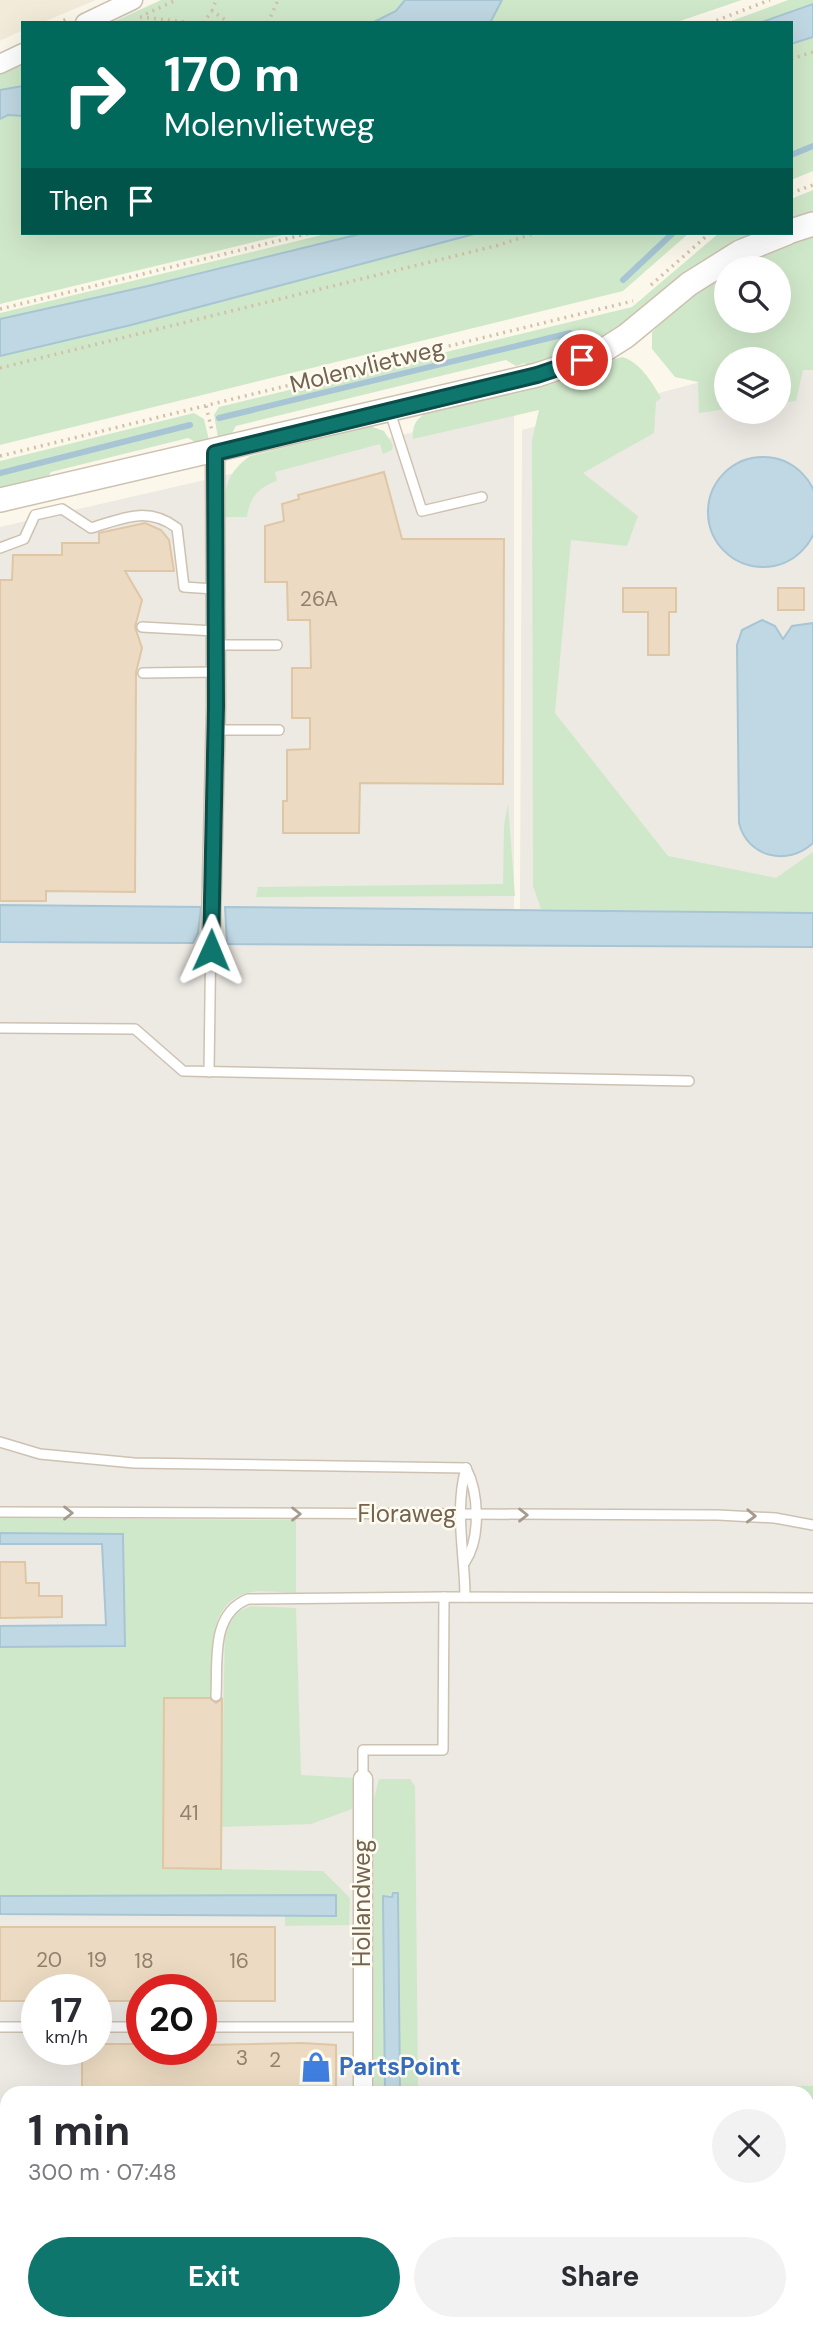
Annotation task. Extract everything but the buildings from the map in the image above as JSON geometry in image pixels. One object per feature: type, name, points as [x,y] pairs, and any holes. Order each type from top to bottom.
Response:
[{"type":"street","points":[[92,21],[136,8]]},
{"type":"street","points":[[0,64],[21,54]]},
{"type":"street","name":"Molenvlietweg","points":[[793,230],[813,223]]},
{"type":"street","name":"Molenvlietweg","points":[[0,500],[58,498],[215,453],[537,375],[582,360],[626,336],[689,284],[740,253],[782,235]]},
{"type":"street","points":[[211,926],[216,672],[215,453]]},
{"type":"street","name":"Hollandweg","points":[[363,1779],[363,2086]]},
{"type":"lane","points":[[389,410],[422,511],[482,497]]},
{"type":"lane","points":[[0,548],[23,539],[35,515],[58,498],[90,528],[142,514],[163,517],[177,528],[184,587],[214,589]]},
{"type":"lane","points":[[142,627],[277,645]]},
{"type":"lane","points":[[143,673],[216,672]]},
{"type":"lane","points":[[215,730],[279,730]]},
{"type":"lane","points":[[209,1072],[211,926]]},
{"type":"lane","points":[[0,1028],[135,1029],[183,1072],[689,1081]]},
{"type":"lane","points":[[0,1442],[40,1454],[134,1463],[466,1468]]},
{"type":"lane","points":[[465,1597],[465,1562],[460,1549],[460,1514],[461,1486],[466,1468]]},
{"type":"lane","points":[[465,1562],[474,1549],[475,1486],[466,1468]]},
{"type":"lane","name":"Floraweg","points":[[0,1512],[718,1515],[775,1517],[813,1525]]},
{"type":"lane","points":[[363,1779],[363,1750],[443,1750],[444,1597]]},
{"type":"lane","points":[[216,1696],[219,1632],[223,1620],[240,1602],[248,1600],[444,1597],[813,1598]]},
{"type":"lane","points":[[0,2027],[21,2027]]},
{"type":"lane","points":[[217,2027],[361,2027]]},
{"type":"path","points":[[136,8],[176,0]]},
{"type":"path","points":[[204,21],[216,0]]},
{"type":"path","points":[[269,21],[278,0]]},
{"type":"path","points":[[715,21],[770,0]]},
{"type":"path","points":[[133,20],[136,8]]},
{"type":"path","points":[[136,8],[186,21]]},
{"type":"path","points":[[212,11],[227,21]]},
{"type":"path","points":[[793,59],[813,52]]},
{"type":"path","points":[[793,193],[813,185]]},
{"type":"path","points":[[0,309],[302,235]]},
{"type":"path","points":[[0,368],[499,245],[528,235]]},
{"type":"path","points":[[648,288],[708,235]]},
{"type":"path","name":"Molenvlietweg","points":[[0,456],[616,307],[642,295]]},
{"type":"shaded area","points":[[0,0],[96,0],[46,21],[21,21],[21,31],[0,41]]},
{"type":"shaded area","points":[[813,351],[813,913],[520,909],[522,430],[714,378],[714,424],[791,424],[791,357]]},
{"type":"shaded area","points":[[514,409],[514,928],[813,930],[813,2086],[0,2086],[0,527]]},
{"type":"green space","points":[[161,0],[405,0],[396,11],[376,21],[115,21]]},
{"type":"green space","points":[[502,0],[742,0],[680,21],[491,21]]},
{"type":"green space","points":[[788,0],[813,0],[813,4],[765,21],[731,21]]},
{"type":"green space","points":[[813,37],[813,171],[793,179],[793,43]]},
{"type":"green space","points":[[21,64],[21,86],[0,90],[0,74]]},
{"type":"green space","points":[[8,115],[21,116],[21,235],[283,235],[0,304],[0,119]]},
{"type":"green space","points":[[813,190],[813,213],[793,220],[793,198]]},
{"type":"green space","points":[[322,235],[356,235],[0,319],[0,313]]},
{"type":"green space","points":[[470,235],[687,235],[623,291],[0,445],[0,356],[131,325]]},
{"type":"green space","points":[[717,235],[758,235],[726,256],[714,256],[714,264],[595,343],[526,366],[525,363],[516,366],[506,360],[236,426],[231,435],[218,438],[214,415],[219,407],[632,307]]},
{"type":"green space","points":[[813,237],[813,370],[803,370],[796,401],[791,402],[791,347],[714,347],[714,411],[699,413],[698,382],[675,377],[652,349],[652,332],[683,303],[714,281],[714,333],[791,333],[791,256],[758,256]]},
{"type":"green space","points":[[622,357],[640,368],[661,398],[656,402],[654,433],[583,473],[638,516],[627,546],[571,540],[555,713],[668,856],[776,878],[813,852],[813,913],[541,909],[533,886],[532,440],[539,410],[413,439],[413,430],[420,417],[428,412]]},
{"type":"green space","points":[[194,413],[204,419],[209,440],[197,443],[188,438],[51,472],[46,480],[0,494],[0,461]]},
{"type":"green space","points":[[370,426],[384,431],[393,445],[392,450],[383,454],[380,444],[275,472],[277,481],[256,495],[247,517],[224,517],[228,482],[236,469],[250,456]]},
{"type":"green space","points":[[508,804],[515,896],[256,897],[258,887],[503,884],[504,825]]},
{"type":"green space","points":[[0,1518],[296,1520],[296,1593],[257,1591],[236,1597],[225,1607],[214,1635],[212,1698],[164,1699],[163,1868],[323,1871],[350,1898],[349,1925],[285,1926],[285,1916],[336,1916],[335,1895],[0,1896],[0,1647],[125,1646],[124,1533],[0,1533]]},
{"type":"green space","points":[[251,1606],[296,1608],[301,1775],[354,1778],[352,1809],[311,1824],[221,1827],[225,1629],[237,1612]]},
{"type":"green space","points":[[379,1779],[410,1779],[415,1786],[418,2086],[400,2086],[397,1893],[383,1897],[385,2086],[374,2086],[374,1798]]},
{"type":"water","points":[[405,0],[502,0],[491,21],[376,21],[396,11]]},
{"type":"water","points":[[813,4],[813,37],[793,43],[793,21],[765,21]]},
{"type":"water","points":[[21,86],[21,116],[8,115],[0,119],[0,90]]},
{"type":"water","points":[[356,235],[470,235],[131,325],[0,356],[0,319]]},
{"type":"water","points":[[752,458],[774,458],[794,466],[809,481],[814,491],[814,533],[809,543],[794,558],[774,566],[752,566],[732,558],[717,543],[709,523],[709,501],[717,481],[732,466]]},
{"type":"water","points":[[762,620],[775,626],[783,639],[792,626],[813,623],[813,843],[792,855],[770,855],[759,851],[743,835],[739,823],[737,645],[742,630]]},
{"type":"water","points":[[0,905],[201,907],[198,933],[193,943],[0,942]]},
{"type":"water","points":[[225,907],[813,913],[813,947],[227,944]]},
{"type":"water","points":[[0,1533],[123,1534],[125,1646],[0,1647],[0,1626],[106,1625],[102,1544],[0,1544]]},
{"type":"water","points":[[393,1893],[398,1893],[400,2086],[385,2086],[383,1896],[392,1897]]},
{"type":"water","points":[[336,1895],[336,1916],[0,1914],[0,1896]]},
{"type":"waterway","points":[[793,154],[813,146]]},
{"type":"waterway","points":[[623,280],[671,235]]},
{"type":"waterway","points":[[219,418],[570,333]]},
{"type":"waterway","points":[[0,473],[190,425]]},
{"type":"place","name":"PartsPoint","points":[[316,2067]]},
{"type":"route","points":[[211,950],[216,706],[215,453],[537,375],[582,360]]}]
